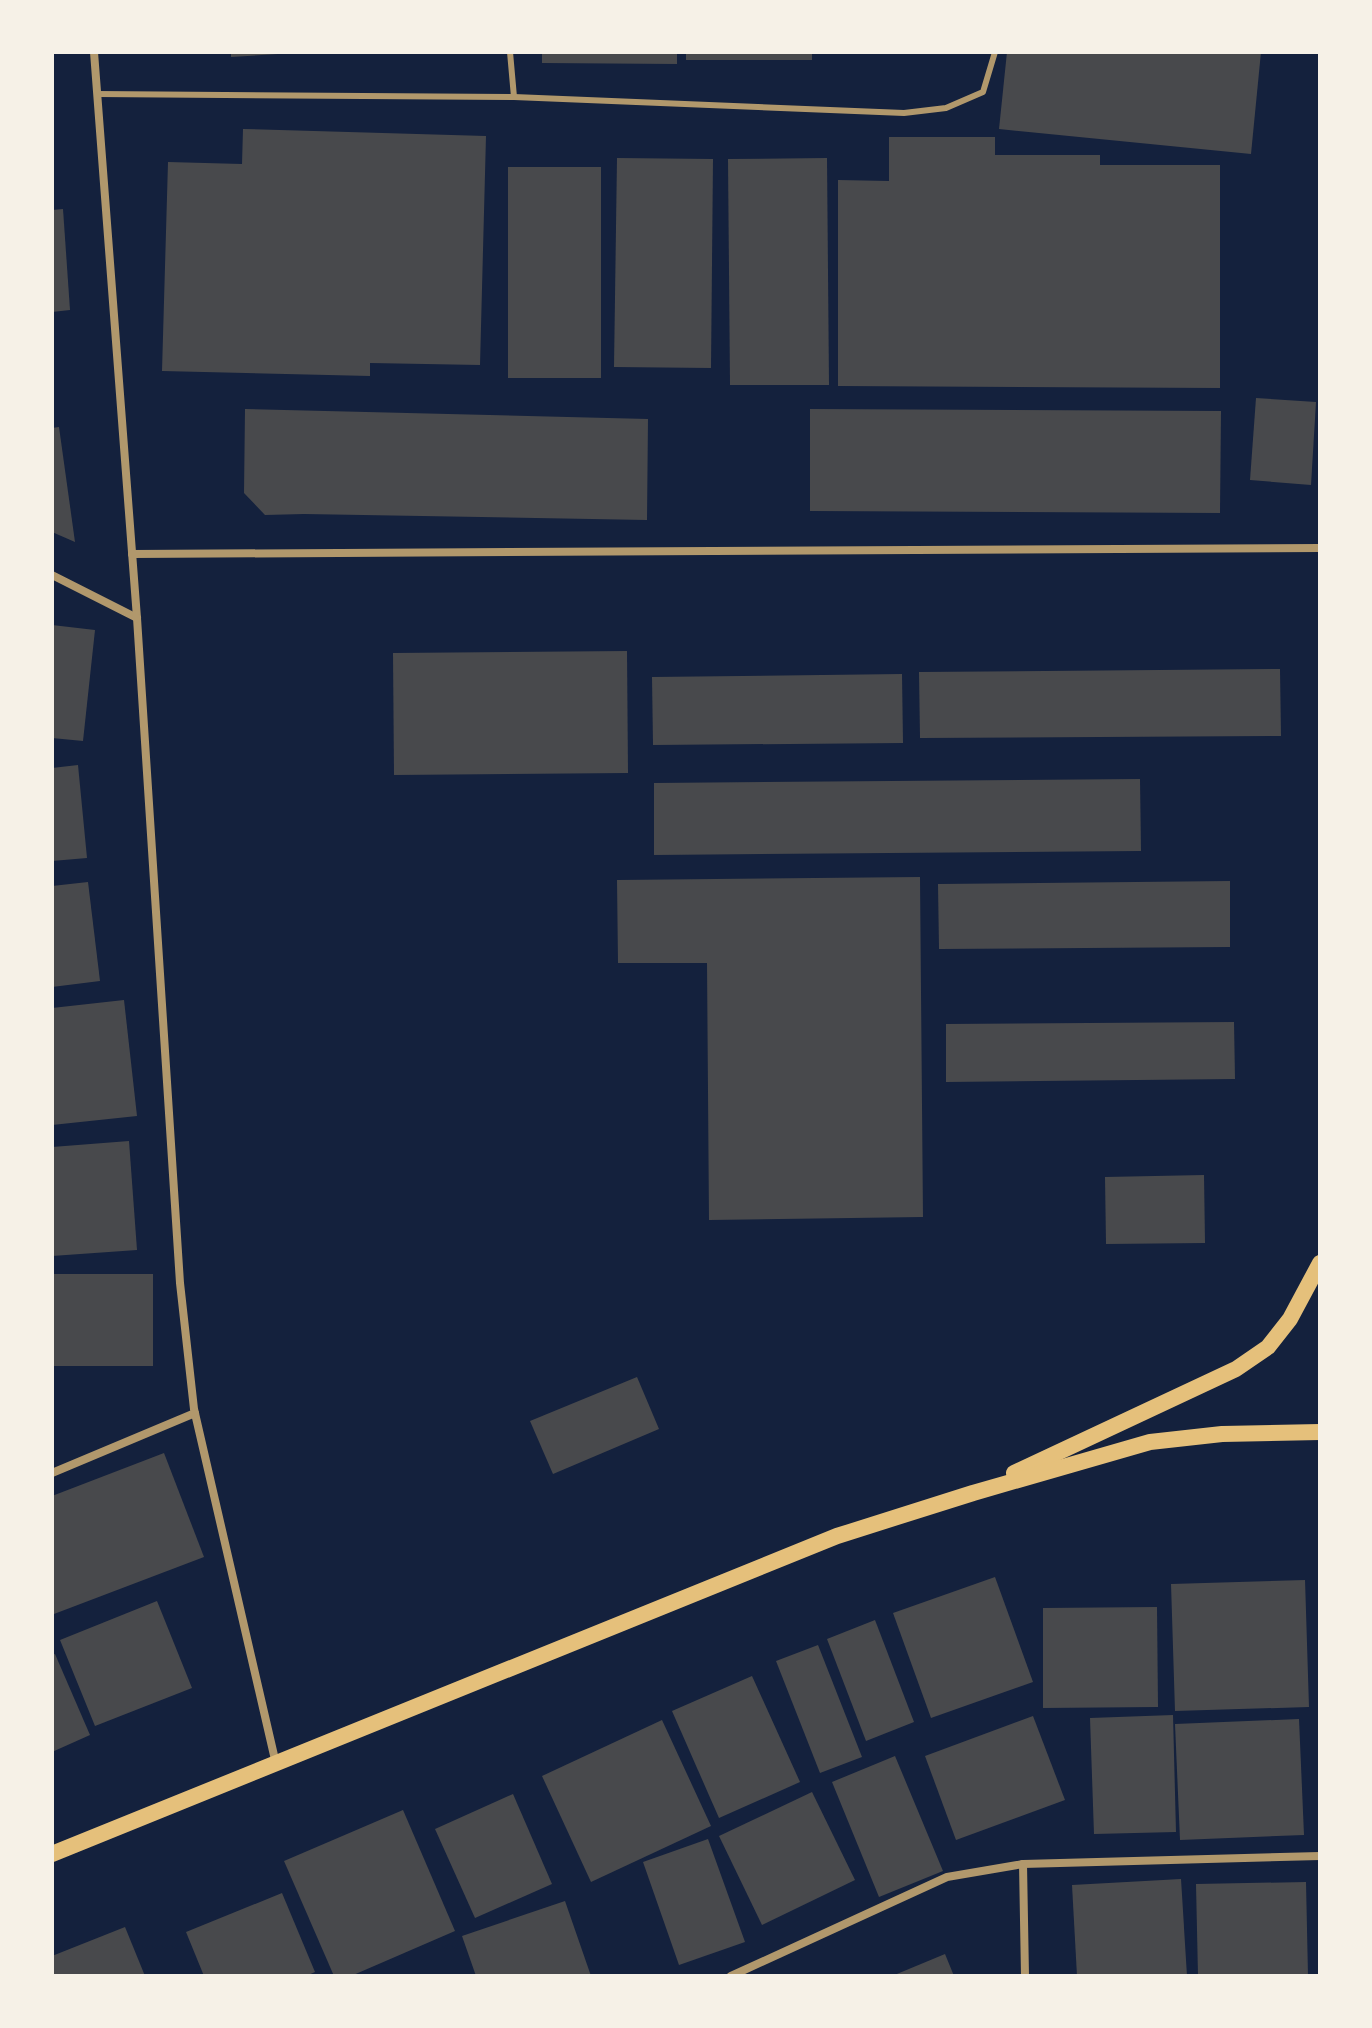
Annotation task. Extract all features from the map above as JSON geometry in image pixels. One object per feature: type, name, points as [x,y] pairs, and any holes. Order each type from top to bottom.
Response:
[{"type":"main road","points":[[973,1493],[1236,1369],[1268,1347],[1290,1319],[1320,1263]]},
{"type":"main road","points":[[52,1854],[837,1536],[1150,1442],[1222,1434],[1320,1432]]},
{"type":"street","points":[[94,52],[137,618],[179,1267],[195,1413],[277,1764]]},
{"type":"street","points":[[132,554],[1320,548]]},
{"type":"street","points":[[52,575],[137,618]]},
{"type":"street","points":[[52,1473],[195,1413]]},
{"type":"street","points":[[731,1976],[947,1877],[1023,1864],[1320,1856]]},
{"type":"street","points":[[1023,1864],[1025,1976]]},
{"type":"lane","points":[[510,52],[514,97]]},
{"type":"lane","points":[[97,94],[514,97],[904,113],[946,108],[983,92],[995,52]]},
{"type":"building","points":[[231,52],[278,52],[278,54],[231,57]]},
{"type":"building","points":[[542,52],[677,52],[677,64],[542,63]]},
{"type":"building","points":[[686,52],[812,52],[812,60],[686,60]]},
{"type":"building","points":[[1007,52],[1261,52],[1251,154],[999,129]]},
{"type":"building","points":[[243,129],[486,136],[480,365],[370,363],[370,376],[162,371],[168,162],[242,164]]},
{"type":"building","points":[[889,137],[995,137],[995,155],[1100,155],[1100,165],[1220,165],[1220,388],[838,386],[838,180],[889,181]]},
{"type":"building","points":[[617,158],[713,159],[711,368],[614,367]]},
{"type":"building","points":[[827,158],[829,385],[730,385],[728,159]]},
{"type":"building","points":[[508,167],[601,167],[601,378],[508,378]]},
{"type":"building","points":[[63,209],[70,310],[52,312],[52,210]]},
{"type":"building","points":[[1256,398],[1316,402],[1311,485],[1250,480]]},
{"type":"building","points":[[245,409],[648,419],[647,520],[265,515],[244,493]]},
{"type":"building","points":[[810,409],[1221,411],[1220,513],[810,511]]},
{"type":"building","points":[[59,427],[75,542],[52,532],[52,428]]},
{"type":"building","points":[[52,625],[95,630],[83,741],[52,738]]},
{"type":"building","points":[[627,651],[628,773],[394,775],[393,653]]},
{"type":"building","points":[[1280,669],[1281,736],[920,738],[919,672]]},
{"type":"building","points":[[902,674],[903,743],[653,745],[652,677]]},
{"type":"building","points":[[78,765],[87,858],[52,861],[52,768]]},
{"type":"building","points":[[1140,779],[1141,851],[654,855],[654,783]]},
{"type":"building","points":[[920,877],[923,1217],[709,1220],[707,963],[618,963],[617,880]]},
{"type":"building","points":[[1230,881],[1230,947],[939,949],[938,884]]},
{"type":"building","points":[[88,882],[100,981],[52,987],[52,886]]},
{"type":"building","points":[[124,1000],[137,1116],[52,1125],[52,1008]]},
{"type":"building","points":[[1234,1022],[1235,1079],[946,1082],[946,1024]]},
{"type":"building","points":[[129,1141],[137,1250],[52,1256],[52,1147]]},
{"type":"building","points":[[1204,1175],[1205,1243],[1106,1244],[1105,1177]]},
{"type":"building","points":[[52,1274],[153,1274],[153,1366],[52,1366]]},
{"type":"building","points":[[637,1377],[659,1429],[553,1474],[530,1421]]},
{"type":"building","points":[[164,1453],[204,1557],[54,1614],[52,1496]]},
{"type":"building","points":[[995,1577],[1033,1682],[931,1718],[893,1613]]},
{"type":"building","points":[[1305,1580],[1309,1707],[1175,1711],[1171,1584]]},
{"type":"building","points":[[157,1601],[192,1688],[95,1726],[60,1640]]},
{"type":"building","points":[[1157,1607],[1158,1707],[1043,1708],[1043,1608]]},
{"type":"building","points":[[875,1620],[914,1722],[866,1741],[827,1639]]},
{"type":"building","points":[[818,1645],[862,1757],[820,1773],[776,1661]]},
{"type":"building","points":[[55,1654],[90,1735],[52,1752],[52,1655]]},
{"type":"building","points":[[752,1676],[800,1782],[719,1818],[672,1711]]},
{"type":"building","points":[[1173,1715],[1176,1832],[1094,1834],[1090,1718]]},
{"type":"building","points":[[1033,1716],[1065,1800],[956,1840],[925,1756]]},
{"type":"building","points":[[1299,1719],[1304,1835],[1180,1840],[1175,1724]]},
{"type":"building","points":[[662,1720],[711,1826],[591,1882],[542,1776]]},
{"type":"building","points":[[895,1756],[943,1871],[879,1897],[832,1782]]},
{"type":"building","points":[[812,1792],[855,1880],[762,1925],[719,1836]]},
{"type":"building","points":[[513,1794],[552,1884],[475,1918],[435,1829]]},
{"type":"building","points":[[403,1810],[455,1931],[351,1976],[334,1976],[284,1861]]},
{"type":"building","points":[[708,1839],[745,1942],[679,1965],[643,1862]]},
{"type":"building","points":[[1181,1879],[1187,1976],[1077,1976],[1072,1885]]},
{"type":"building","points":[[1306,1882],[1308,1976],[1198,1976],[1196,1884]]},
{"type":"building","points":[[282,1893],[315,1972],[306,1976],[204,1976],[186,1932]]},
{"type":"building","points":[[565,1901],[591,1976],[476,1976],[462,1936]]},
{"type":"building","points":[[125,1927],[145,1976],[53,1976],[52,1956]]},
{"type":"building","points":[[945,1954],[954,1976],[892,1976]]}]
